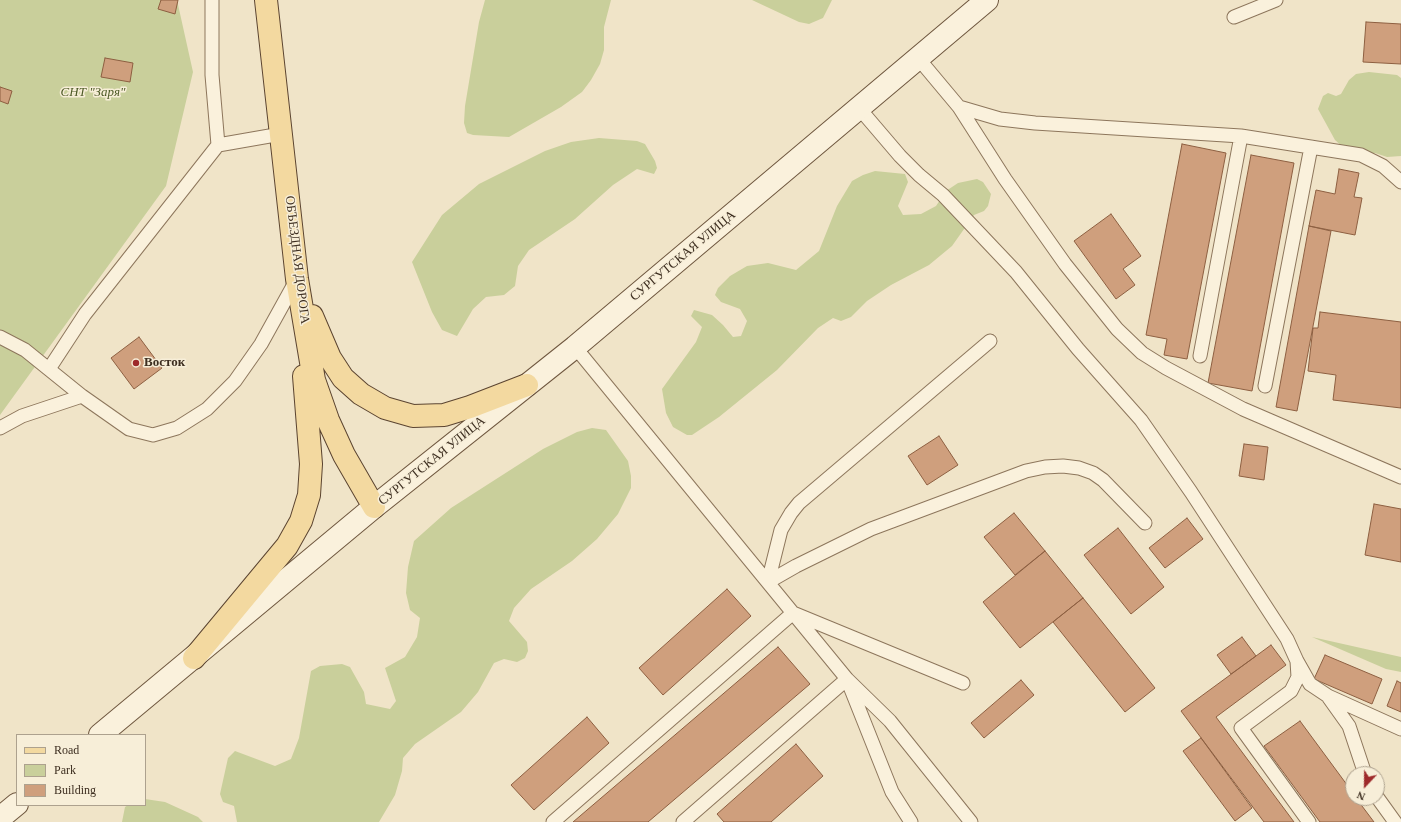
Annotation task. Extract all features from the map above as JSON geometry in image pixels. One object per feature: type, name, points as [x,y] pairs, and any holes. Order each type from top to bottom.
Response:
[{"type":"main road","name":"ОБЪЕЗДНАЯ ДОРОГА","points":[[266,0],[297,279],[314,380],[328,420],[344,455],[374,507]]},
{"type":"main road","name":"СУРГУТСКАЯ УЛИЦА","points":[[101,734],[374,507],[575,347],[987,0]]},
{"type":"main road","points":[[297,279],[330,358],[343,378],[361,394],[385,408],[413,416],[444,415],[470,407],[527,385]]},
{"type":"main road","points":[[194,658],[287,546],[302,521],[309,495],[311,464],[297,279]]},
{"type":"main road","points":[[0,818],[16,805]]},
{"type":"lane","points":[[212,0],[212,75],[218,144]]},
{"type":"lane","points":[[1234,16],[1276,0]]},
{"type":"lane","points":[[918,58],[959,107],[1005,179],[1065,264],[1117,329],[1142,353],[1166,368],[1243,409],[1401,477]]},
{"type":"lane","points":[[959,107],[1000,119],[1035,123],[1241,136],[1361,155],[1383,166],[1401,182]]},
{"type":"lane","points":[[859,108],[900,156],[919,175],[943,195],[1016,272],[1078,349],[1140,420],[1191,492],[1287,639],[1310,684],[1328,696],[1401,729]]},
{"type":"lane","points":[[49,369],[85,314],[218,144],[281,134]]},
{"type":"lane","points":[[1200,356],[1241,136]]},
{"type":"lane","points":[[1265,386],[1311,147]]},
{"type":"lane","points":[[0,337],[25,350],[82,396],[129,429],[154,435],[177,428],[207,409],[235,381],[261,344],[297,279]]},
{"type":"lane","points":[[768,582],[781,530],[799,503],[990,341]]},
{"type":"lane","points":[[575,347],[846,678],[890,721],[971,822]]},
{"type":"lane","points":[[0,428],[22,416],[82,396]]},
{"type":"lane","points":[[768,582],[796,566],[872,529],[1026,471],[1045,466],[1079,468],[1092,473],[1103,480],[1145,523]]},
{"type":"lane","points":[[793,613],[963,683]]},
{"type":"lane","points":[[553,822],[793,613]]},
{"type":"lane","points":[[1297,661],[1298,677],[1291,691],[1241,728],[1309,822]]},
{"type":"lane","points":[[683,822],[846,678]]},
{"type":"lane","points":[[846,678],[892,792],[911,822]]},
{"type":"lane","points":[[1328,696],[1349,726],[1362,766]]},
{"type":"lane","points":[[1383,806],[1395,822]]},
{"type":"green space","name":"СНТ \"Заря\"","points":[[0,0],[177,0],[193,72],[166,186],[0,415]]},
{"type":"green space","points":[[485,0],[611,0],[604,27],[604,50],[600,64],[591,80],[582,92],[561,107],[509,137],[473,135],[467,133],[464,123],[465,106],[479,22]]},
{"type":"green space","points":[[752,0],[832,0],[823,18],[809,24],[799,22]]},
{"type":"green space","points":[[1369,72],[1397,75],[1401,78],[1401,156],[1387,157],[1375,153],[1367,156],[1346,150],[1335,140],[1318,109],[1323,96],[1328,93],[1336,96],[1341,94],[1349,80],[1356,74]]},
{"type":"green space","points":[[599,138],[637,141],[645,144],[655,161],[657,168],[654,174],[637,169],[613,185],[575,219],[529,250],[518,266],[515,286],[504,295],[486,297],[473,309],[457,336],[442,330],[432,312],[412,262],[442,215],[479,184],[545,151],[571,142]]},
{"type":"green space","points":[[875,171],[905,174],[908,182],[898,206],[903,215],[921,214],[936,206],[946,191],[958,183],[977,179],[983,182],[991,194],[988,206],[984,211],[974,215],[952,246],[929,265],[891,285],[867,301],[851,317],[841,321],[833,318],[818,328],[777,370],[719,417],[692,435],[687,435],[673,427],[666,413],[662,389],[696,342],[702,327],[691,316],[694,310],[712,315],[733,337],[741,336],[747,321],[740,309],[721,302],[715,295],[718,288],[730,276],[747,266],[768,263],[796,270],[819,251],[837,206],[852,181]]},
{"type":"green space","points":[[592,428],[606,430],[628,461],[631,476],[631,488],[618,514],[597,539],[572,561],[531,589],[514,608],[509,621],[527,642],[528,651],[525,658],[517,662],[504,659],[494,663],[478,692],[461,712],[415,744],[403,758],[402,771],[395,795],[379,822],[237,822],[234,806],[223,802],[220,794],[228,758],[235,751],[275,766],[291,759],[299,738],[311,671],[320,666],[342,664],[350,667],[364,692],[366,704],[390,709],[396,701],[385,668],[405,657],[417,637],[420,618],[410,610],[406,593],[408,567],[414,541],[451,508],[543,449],[577,432]]},
{"type":"green space","points":[[1312,637],[1401,657],[1401,672],[1386,669]]},
{"type":"green space","points":[[146,799],[165,802],[198,817],[203,822],[122,822],[125,807],[146,806]]},
{"type":"building","points":[[161,0],[178,0],[175,14],[158,9]]},
{"type":"building","points":[[1366,22],[1401,24],[1401,64],[1363,62]]},
{"type":"building","points":[[105,58],[133,63],[130,82],[101,77]]},
{"type":"building","points":[[0,87],[12,91],[8,104],[0,101]]},
{"type":"building","points":[[1182,144],[1226,153],[1187,359],[1164,355],[1167,339],[1146,335]]},
{"type":"building","points":[[1251,155],[1294,163],[1252,391],[1208,383]]},
{"type":"building","points":[[1339,169],[1359,173],[1354,197],[1362,198],[1355,235],[1309,226],[1316,190],[1335,194]]},
{"type":"building","points":[[1111,214],[1141,256],[1123,269],[1135,285],[1116,299],[1074,241]]},
{"type":"building","points":[[1309,226],[1331,231],[1297,411],[1276,407]]},
{"type":"building","points":[[1320,312],[1401,322],[1401,408],[1333,400],[1336,375],[1308,371],[1313,328],[1318,328]]},
{"type":"building","name":"Восток","points":[[139,337],[162,368],[134,389],[111,358]]},
{"type":"building","points":[[939,436],[958,465],[927,485],[908,456]]},
{"type":"building","points":[[1244,444],[1268,447],[1264,480],[1239,476]]},
{"type":"building","points":[[1374,504],[1401,509],[1401,562],[1365,555]]},
{"type":"building","points":[[1014,513],[1045,551],[1015,575],[984,537]]},
{"type":"building","points":[[1187,518],[1203,539],[1165,568],[1149,548]]},
{"type":"building","points":[[1118,528],[1164,587],[1131,614],[1084,555]]},
{"type":"building","points":[[1045,551],[1083,598],[1020,648],[983,602]]},
{"type":"building","points":[[727,589],[751,616],[663,695],[639,668]]},
{"type":"building","points":[[1083,598],[1155,688],[1125,712],[1053,622]]},
{"type":"building","points":[[1242,637],[1256,656],[1231,674],[1217,655]]},
{"type":"building","points":[[1271,645],[1286,665],[1216,717],[1294,822],[1264,822],[1181,711]]},
{"type":"building","points":[[778,647],[810,684],[648,822],[573,822]]},
{"type":"building","points":[[1325,655],[1382,679],[1372,704],[1314,679]]},
{"type":"building","points":[[1021,680],[1034,695],[984,738],[971,723]]},
{"type":"building","points":[[1397,681],[1401,683],[1401,712],[1387,706]]},
{"type":"building","points":[[587,717],[609,743],[534,810],[511,785]]},
{"type":"building","points":[[1300,721],[1345,782],[1345,806],[1362,806],[1374,822],[1320,822],[1264,746]]},
{"type":"building","points":[[1201,738],[1252,808],[1235,821],[1183,751]]},
{"type":"building","points":[[796,744],[823,776],[771,822],[724,822],[717,814]]},
{"type":"place","name":"Восток","points":[[136,363]]}]
